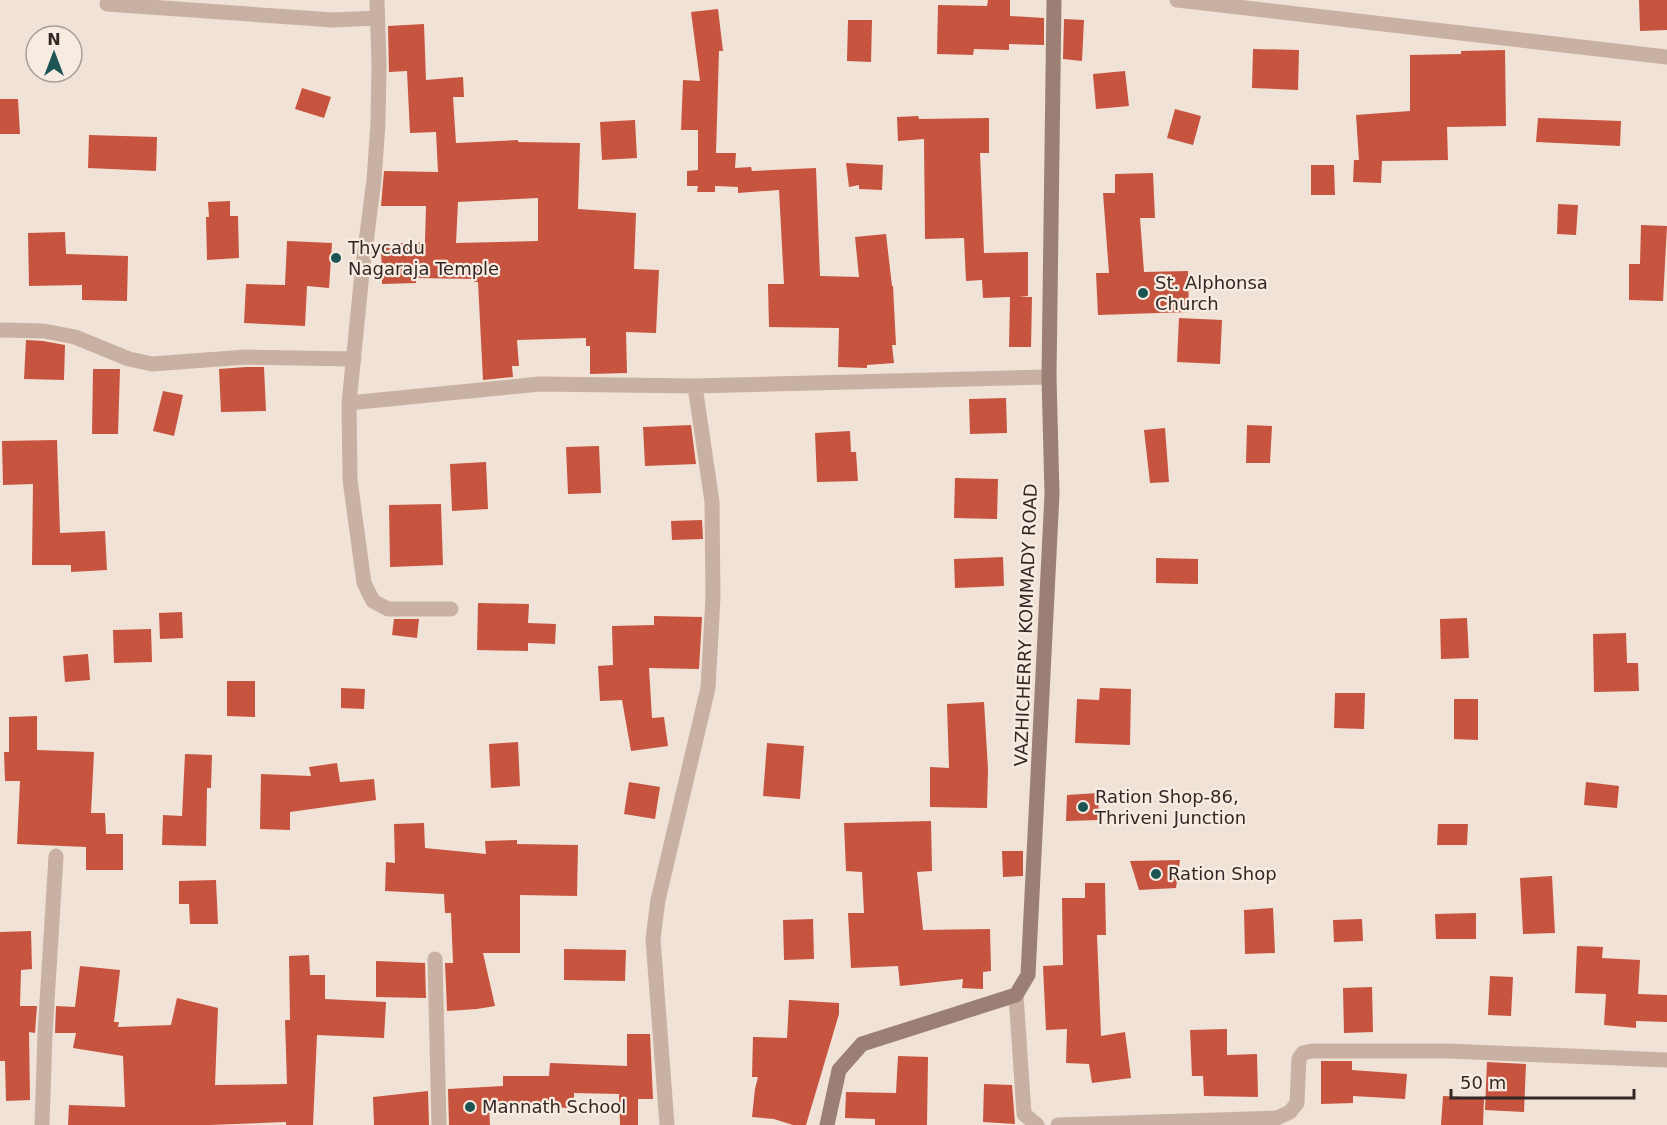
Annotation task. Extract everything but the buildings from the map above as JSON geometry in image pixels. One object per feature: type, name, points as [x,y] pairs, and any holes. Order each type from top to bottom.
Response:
[{"type":"main road","name":"VAZHICHERRY KOMMADY ROAD","points":[[1016,995],[1028,975],[1032,930],[1052,494],[1049,377],[1054,0]]},
{"type":"main road","points":[[827,1125],[839,1070],[862,1044],[1016,995]]},
{"type":"street","points":[[377,0],[379,77],[374,180],[362,273],[350,403],[350,480],[364,583],[373,601],[388,609],[451,609]]},
{"type":"street","points":[[1177,0],[1667,57]]},
{"type":"street","points":[[106,4],[333,20],[377,18]]},
{"type":"street","points":[[0,330],[44,331],[75,337],[129,359],[152,364],[246,357],[354,359]]},
{"type":"street","points":[[350,403],[540,384],[695,386],[1049,377]]},
{"type":"street","points":[[667,1125],[653,939],[658,900],[708,688],[713,597],[712,502],[695,386]]},
{"type":"street","points":[[42,1125],[56,856]]},
{"type":"street","points":[[435,959],[439,1125]]},
{"type":"street","points":[[1016,995],[1023,1114],[1037,1125]]},
{"type":"street","points":[[1058,1125],[1277,1118],[1290,1112],[1297,1103],[1299,1059],[1303,1053],[1312,1051],[1460,1051],[1667,1060]]},
{"type":"place","name":"Thycadu Nagaraja Temple","points":[[336,258]]},
{"type":"place","name":"St. Alphonsa Church","points":[[1143,293]]},
{"type":"place","name":"Ration Shop-86, Thriveni Junction","points":[[1083,807]]},
{"type":"place","name":"Ration Shop","points":[[1156,874]]},
{"type":"place","name":"Mannath School","points":[[470,1107]]}]
